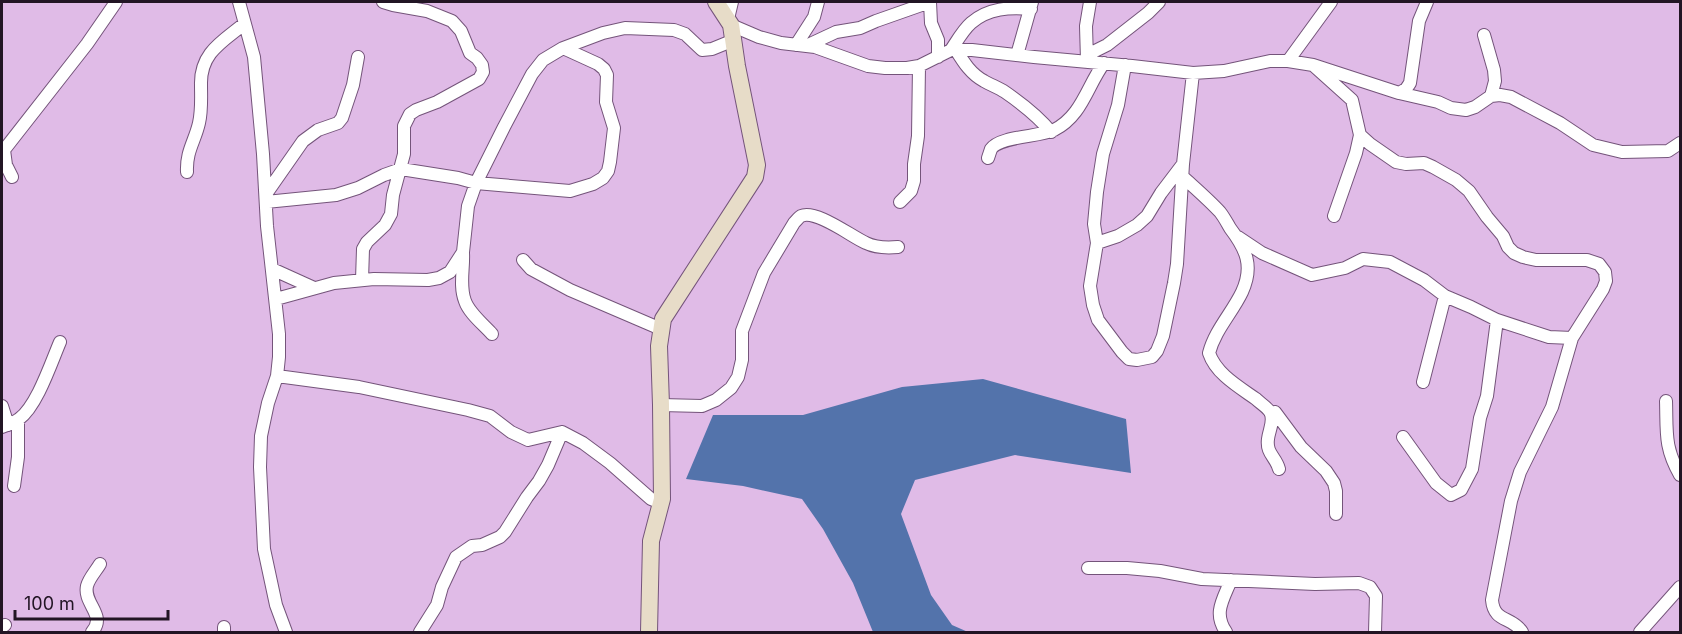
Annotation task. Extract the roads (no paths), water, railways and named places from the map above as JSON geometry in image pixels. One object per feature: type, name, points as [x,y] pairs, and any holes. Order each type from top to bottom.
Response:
[{"type":"street","points":[[12,177],[6,165],[3,150],[87,44],[116,2]]},
{"type":"street","points":[[239,2],[254,57],[279,334],[277,376],[261,436],[260,467],[264,549],[276,605],[286,633]]},
{"type":"street","points":[[362,280],[363,249],[385,225],[391,214],[393,195],[404,154],[404,126],[410,114],[478,80],[483,72],[482,65],[470,53],[460,31],[452,21],[436,14],[383,2]]},
{"type":"street","points":[[716,2],[731,28],[759,37],[815,47],[868,66],[907,68],[919,66],[954,50],[1087,58],[1104,63],[1193,73],[1224,71],[1270,61],[1288,61],[1313,65],[1395,93],[1438,102],[1450,108],[1466,110],[1491,96],[1500,95],[1511,98],[1560,123],[1593,145],[1622,152],[1668,151],[1680,143]]},
{"type":"street","points":[[649,633],[651,541],[661,503],[659,346],[663,319],[754,177],[757,165],[731,28],[732,2]]},
{"type":"street","points":[[801,45],[818,2]]},
{"type":"street","points":[[801,45],[836,32],[860,28],[930,2],[931,23],[938,40],[938,57]]},
{"type":"street","points":[[1087,58],[1086,26],[1090,2]]},
{"type":"street","points":[[1087,58],[1107,45],[1159,2]]},
{"type":"street","points":[[1399,93],[1410,83],[1419,21],[1427,2]]},
{"type":"street","points":[[1288,61],[1325,4]]},
{"type":"street","points":[[954,50],[969,24],[981,16],[1012,7],[1032,5],[1017,55]]},
{"type":"street","points":[[187,172],[188,154],[199,122],[201,72],[204,63],[212,50],[244,24]]},
{"type":"street","points":[[492,334],[468,307],[464,299],[463,252],[468,206],[476,183],[532,75],[543,60],[563,48],[603,33],[625,28],[674,30],[685,34],[702,50],[712,49],[731,28]]},
{"type":"street","points":[[1484,35],[1494,70],[1495,81],[1491,96]]},
{"type":"street","points":[[266,198],[336,195],[401,169],[476,183],[570,191],[593,184],[603,178],[608,171],[614,128],[606,102],[607,81],[604,69],[598,64],[563,48]]},
{"type":"street","points":[[954,50],[971,72],[1002,90],[1043,121],[1051,132]]},
{"type":"street","points":[[266,198],[303,141],[318,130],[338,123],[342,118],[356,74],[358,57]]},
{"type":"street","points":[[988,158],[992,148],[1002,141],[1051,132],[1075,115],[1104,63]]},
{"type":"street","points":[[1125,65],[1097,192],[1094,224],[1097,243],[1090,286],[1098,320],[1122,352],[1129,359],[1137,360],[1152,357],[1157,351],[1163,336],[1174,283],[1193,73]]},
{"type":"street","points":[[1313,65],[1352,100],[1360,135],[1334,216]]},
{"type":"street","points":[[900,202],[911,190],[914,182],[918,136],[919,66]]},
{"type":"street","points":[[1360,135],[1396,162],[1424,163],[1456,180],[1469,191],[1514,253],[1536,260],[1587,260],[1599,264],[1605,272],[1606,281],[1603,289],[1572,338],[1552,407],[1520,472],[1511,501],[1492,600],[1498,615],[1514,623],[1522,633]]},
{"type":"street","points":[[1097,243],[1118,237],[1137,225],[1147,216],[1161,193],[1183,170]]},
{"type":"street","points":[[1183,170],[1221,213],[1246,252],[1247,275],[1242,291],[1214,338],[1209,353],[1223,374],[1269,409],[1273,417],[1268,448],[1270,456],[1278,464],[1279,469]]},
{"type":"street","points":[[661,405],[702,406],[716,400],[731,388],[738,377],[742,360],[742,331],[764,273],[800,216],[808,215],[824,220],[874,246],[898,247]]},
{"type":"street","points":[[1238,237],[1262,253],[1312,275],[1345,268],[1363,259],[1390,262],[1424,280],[1445,296],[1497,320],[1549,337],[1572,338]]},
{"type":"street","points":[[276,299],[334,283],[362,280],[418,281],[439,278],[450,272],[463,252]]},
{"type":"street","points":[[523,260],[531,269],[570,291],[661,329]]},
{"type":"street","points":[[272,269],[314,288]]},
{"type":"street","points":[[1423,382],[1445,296]]},
{"type":"street","points":[[1403,437],[1436,483],[1451,495],[1461,490],[1472,469],[1480,418],[1487,396],[1497,320]]},
{"type":"street","points":[[9,424],[24,415],[37,396],[60,342]]},
{"type":"street","points":[[277,376],[359,387],[468,410],[490,416],[511,432],[528,440],[562,432],[583,443],[651,499],[661,503]]},
{"type":"street","points":[[1666,401],[1667,443],[1680,475]]},
{"type":"street","points":[[2,406],[18,458],[14,486]]},
{"type":"street","points":[[1275,412],[1301,447],[1326,471],[1334,483],[1336,514]]},
{"type":"street","points":[[420,633],[437,605],[442,587],[456,556],[472,546],[482,545],[500,537],[505,532],[543,473],[562,432]]},
{"type":"street","points":[[92,633],[98,621],[86,587],[100,564]]},
{"type":"street","points":[[1088,568],[1160,571],[1202,579],[1315,584],[1359,583],[1370,586],[1377,596],[1375,633]]},
{"type":"street","points":[[1226,633],[1219,615],[1230,580]]},
{"type":"street","points":[[1647,631],[1680,587]]},
{"type":"water","points":[[983,379],[1126,419],[1131,473],[1015,455],[915,480],[901,514],[931,595],[952,625],[968,632],[873,632],[853,583],[823,529],[802,499],[743,486],[686,479],[713,415],[803,415],[902,387]]}]
